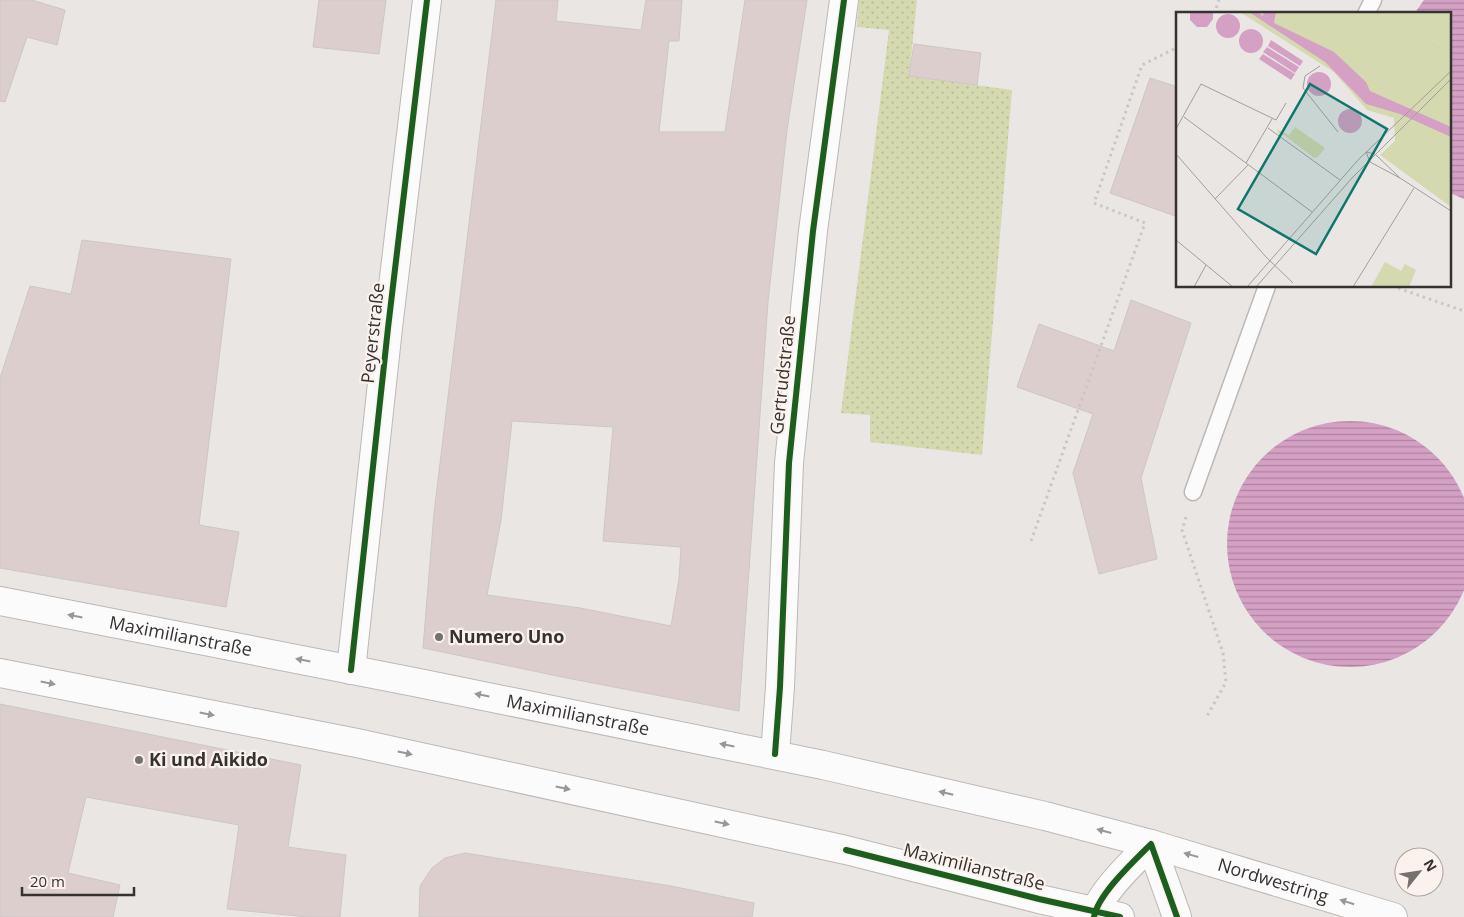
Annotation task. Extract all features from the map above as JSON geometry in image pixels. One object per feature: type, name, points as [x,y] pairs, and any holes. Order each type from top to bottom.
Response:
[{"type":"main road","name":"Peyerstraße","points":[[351,670],[388,328],[427,0]]},
{"type":"main road","name":"Gertrudstraße","points":[[775,754],[780,687],[789,463],[813,231],[844,0]]},
{"type":"main road","name":"Maximilianstraße","points":[[0,601],[775,754],[1045,816],[1152,844]]},
{"type":"main road","name":"Maximilianstraße","points":[[0,674],[357,743],[846,850],[1103,915]]},
{"type":"main road","points":[[1103,915],[1111,887],[1130,864],[1152,844],[1178,917]]},
{"type":"main road","name":"Nordwestring","points":[[1152,844],[1393,917]]},
{"type":"lane","points":[[1367,12],[1373,0]]},
{"type":"lane","points":[[1193,492],[1266,288]]},
{"type":"path","points":[[1215,12],[1219,0]]},
{"type":"path","points":[[1031,541],[1144,223],[1094,203],[1142,65],[1176,48]]},
{"type":"path","points":[[1398,288],[1464,311]]},
{"type":"path","points":[[1193,492],[1182,530],[1223,653],[1226,682],[1206,718]]},
{"type":"green space","points":[[859,0],[917,0],[909,76],[1012,90],[982,455],[870,442],[870,415],[841,413],[889,30],[857,27]]},
{"type":"shaded area","points":[[1424,0],[1464,0],[1464,199],[1452,194],[1452,12],[1415,12]]},
{"type":"shaded area","points":[[1350,421],[1362,422],[1386,426],[1408,436],[1437,457],[1452,476],[1465,501],[1465,587],[1458,602],[1445,622],[1428,639],[1408,652],[1386,662],[1350,667],[1338,666],[1314,662],[1292,652],[1272,639],[1255,622],[1242,602],[1232,580],[1227,544],[1228,532],[1232,508],[1242,486],[1255,466],[1272,449],[1292,436],[1314,426]]},
{"type":"building","points":[[0,0],[32,0],[65,10],[57,45],[27,37],[5,102],[0,101]]},
{"type":"building","points":[[319,0],[386,0],[379,54],[313,47]]},
{"type":"building","points":[[496,0],[558,0],[556,21],[641,30],[646,0],[682,0],[679,41],[669,41],[659,132],[725,132],[745,0],[807,0],[787,130],[768,302],[739,711],[423,648],[434,513]],"holes":[[[512,421],[613,427],[603,541],[681,547],[679,579],[671,626],[580,608],[487,595],[501,520]]]},
{"type":"building","points":[[914,44],[981,53],[977,85],[909,76]]},
{"type":"building","points":[[1150,78],[1176,86],[1176,216],[1110,193]]},
{"type":"building","points":[[82,240],[231,259],[199,525],[239,532],[226,607],[0,568],[0,378],[30,286],[71,294]]},
{"type":"building","points":[[1131,300],[1191,323],[1141,478],[1157,559],[1099,574],[1073,473],[1093,414],[1017,387],[1039,324],[1114,351]]},
{"type":"building","points":[[0,704],[301,765],[288,847],[346,855],[340,917],[308,917],[227,909],[239,825],[86,797],[68,873],[120,885],[113,917],[0,917]]},
{"type":"building","points":[[465,853],[671,886],[754,903],[752,917],[419,917],[420,886],[432,868],[445,858]]},
{"type":"cycle path","points":[[351,670],[388,328],[427,0]]},
{"type":"cycle path","points":[[775,754],[780,687],[789,463],[813,231],[844,0]]},
{"type":"cycle path","points":[[1094,917],[1102,898],[1127,868],[1151,844],[1177,917]]},
{"type":"cycle path","points":[[846,850],[1039,899],[1120,917]]},
{"type":"place","name":"Numero Uno","points":[[439,637]]},
{"type":"place","name":"Ki und Aikido","points":[[139,760]]}]
